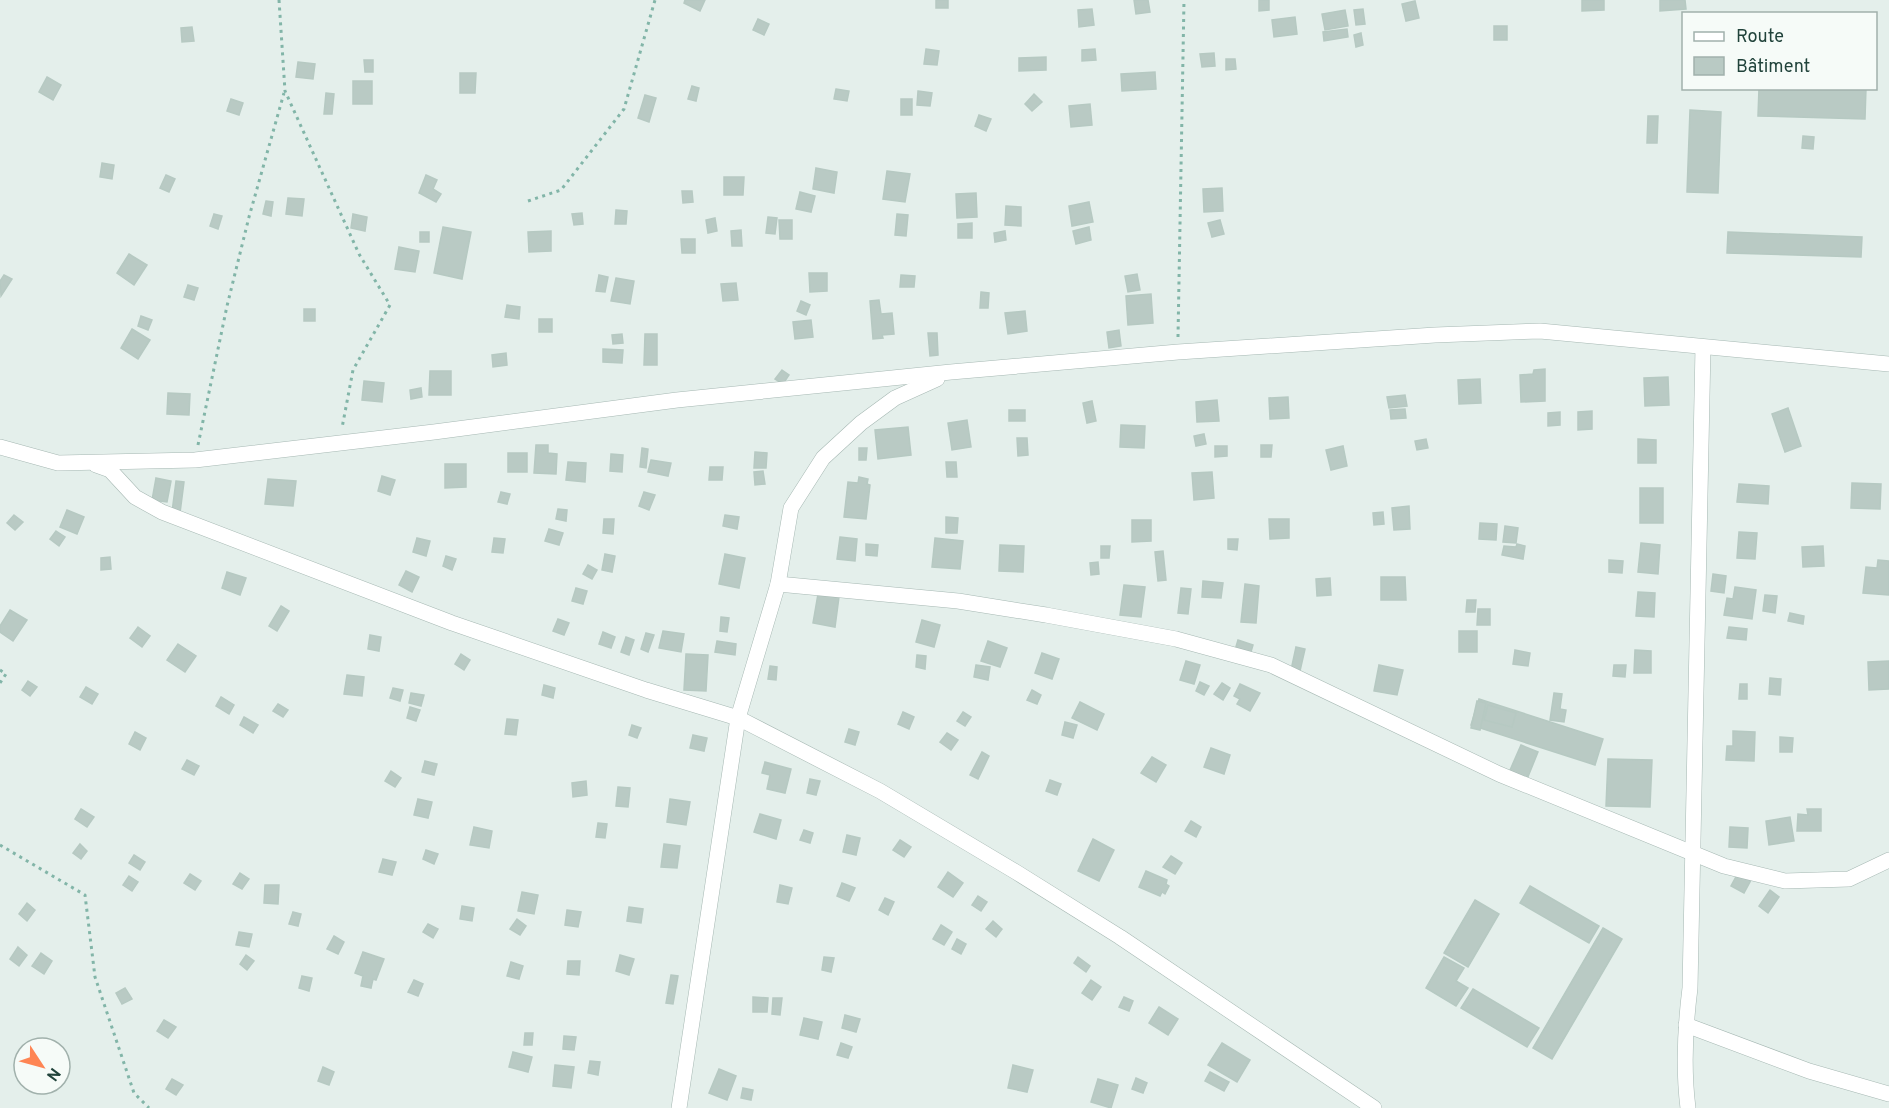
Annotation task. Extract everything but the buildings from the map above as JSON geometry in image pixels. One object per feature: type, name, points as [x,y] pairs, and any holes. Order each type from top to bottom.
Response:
[{"type":"street","points":[[0,447],[58,463],[195,460],[677,400],[951,372],[1178,352],[1435,335],[1540,332],[1889,364]]},
{"type":"street","points":[[1688,1108],[1685,1081],[1686,1025],[1690,988],[1703,347]]},
{"type":"street","points":[[679,1108],[738,718],[778,584],[791,508],[823,458],[861,423],[895,398],[951,372]]},
{"type":"street","points":[[94,464],[110,470],[135,497],[162,512],[452,623],[646,690],[738,718],[880,790],[1016,872],[1120,937],[1374,1108]]},
{"type":"street","points":[[778,584],[958,601],[1035,613],[1176,639],[1271,664],[1499,774],[1724,866],[1785,881],[1849,879],[1889,861]]},
{"type":"street","points":[[1686,1025],[1809,1071],[1889,1094]]},
{"type":"path","points":[[195,460],[227,306],[249,216],[285,91],[279,0]]},
{"type":"path","points":[[528,201],[561,190],[624,109],[655,0]]},
{"type":"path","points":[[1178,352],[1184,0]]},
{"type":"path","points":[[285,91],[359,254],[390,306],[353,370],[340,442]]},
{"type":"path","points":[[0,670],[6,674],[0,683]]},
{"type":"path","points":[[0,845],[85,895],[95,977],[134,1093],[149,1108]]}]
